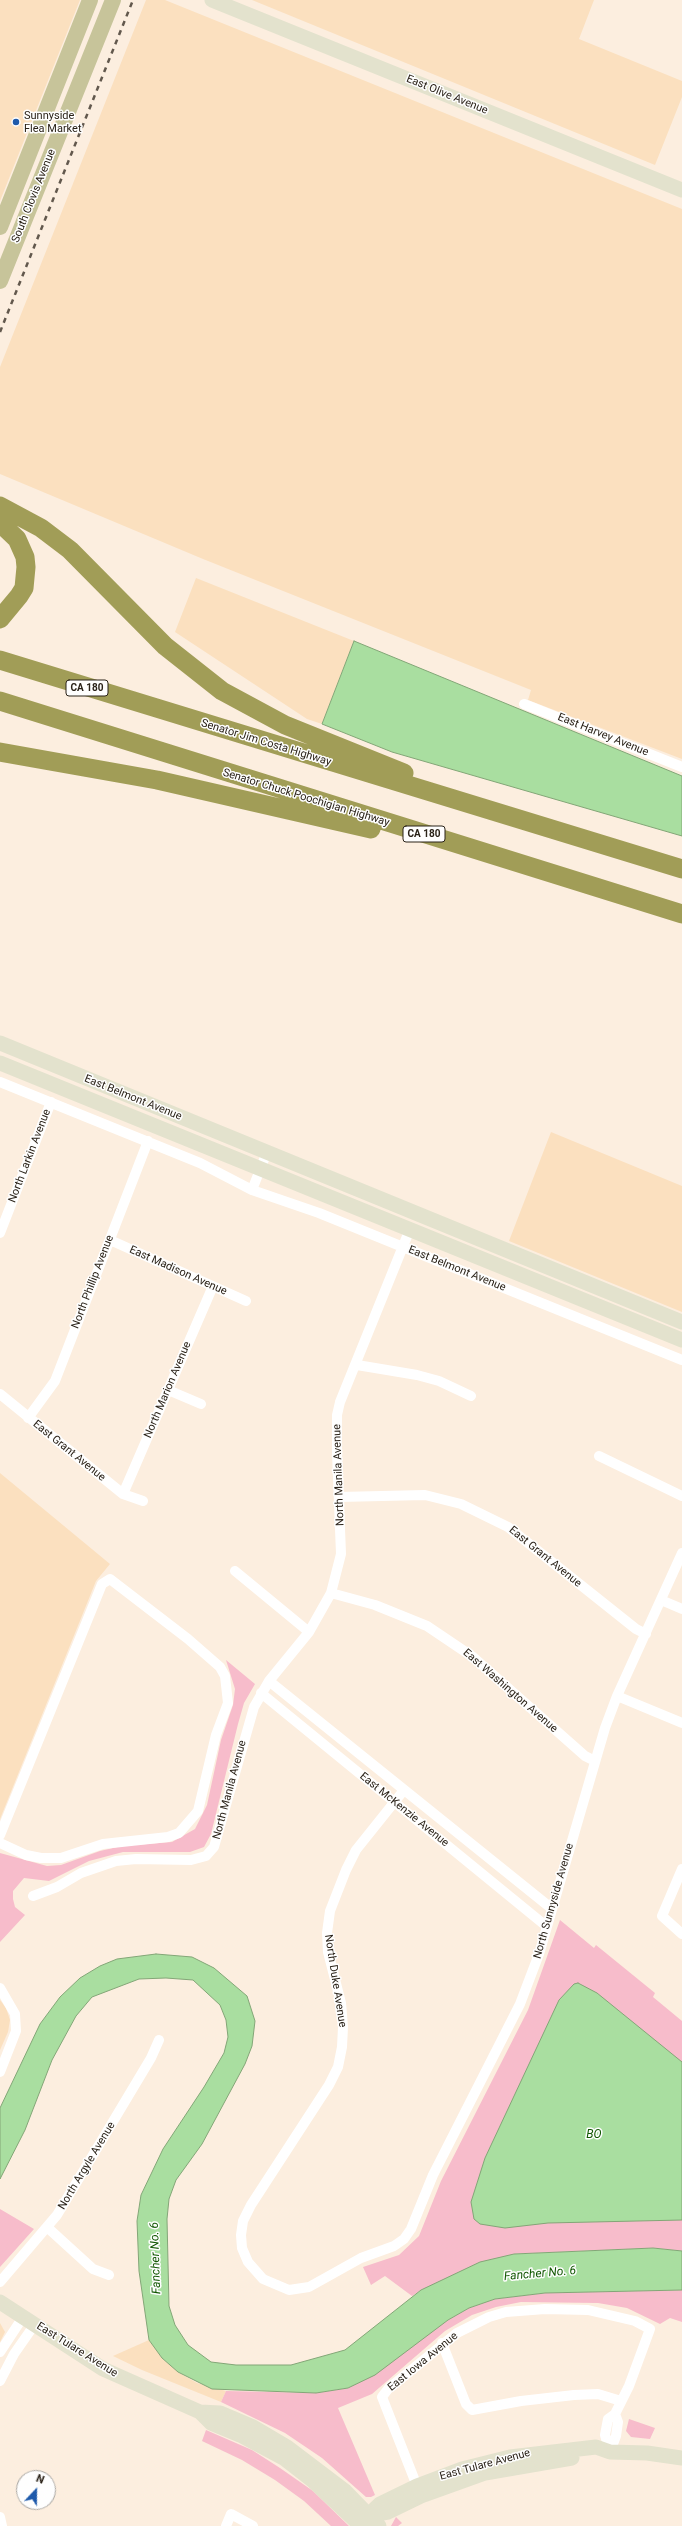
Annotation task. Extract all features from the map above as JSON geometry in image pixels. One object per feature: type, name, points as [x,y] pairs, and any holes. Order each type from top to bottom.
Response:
[{"type":"highway","points":[[0,506],[41,528],[70,550],[164,646],[222,691],[285,725],[532,824]]},
{"type":"highway","points":[[0,523],[17,539],[25,557],[26,567],[24,588],[20,596],[0,619]]},
{"type":"highway","name":"Senator Jim Costa Highway","points":[[0,660],[532,824]]},
{"type":"highway","name":"Senator Chuck Poochigian Highway","points":[[0,701],[682,914]]},
{"type":"highway","points":[[0,752],[157,780],[522,864]]},
{"type":"highway","name":"CA 180","points":[[532,824],[682,869]]},
{"type":"main road","name":"South Clovis Avenue","points":[[0,227],[90,0]]},
{"type":"main road","name":"South Clovis Avenue","points":[[0,281],[113,0]]},
{"type":"street","name":"East Olive Avenue","points":[[212,0],[682,190]]},
{"type":"street","name":"East Harvey Avenue","points":[[524,704],[682,767]]},
{"type":"street","name":"East Belmont Avenue","points":[[0,1043],[682,1322]]},
{"type":"street","name":"East Belmont Avenue","points":[[0,1063],[682,1340]]},
{"type":"street","name":"East Belmont Avenue","points":[[0,1082],[200,1163],[252,1190],[319,1213],[682,1360]]},
{"type":"street","name":"North Larkin Avenue","points":[[0,1233],[51,1102]]},
{"type":"street","name":"North Phillip Avenue","points":[[28,1418],[55,1381],[148,1141]]},
{"type":"street","points":[[252,1190],[267,1152]]},
{"type":"street","name":"North Manila Avenue","points":[[33,1896],[58,1887],[67,1880],[98,1866],[136,1858],[191,1860],[199,1858],[210,1852],[219,1835],[244,1737],[254,1707],[269,1681],[309,1632],[331,1593],[341,1554],[337,1415],[340,1402],[357,1365],[410,1229]]},
{"type":"street","name":"East Madison Avenue","points":[[110,1240],[246,1301]]},
{"type":"street","name":"North Marion Avenue","points":[[122,1494],[213,1286]]},
{"type":"street","points":[[357,1365],[417,1375],[439,1382],[471,1396]]},
{"type":"street","points":[[168,1390],[201,1404]]},
{"type":"street","name":"East Grant Avenue","points":[[0,1394],[122,1494],[143,1501]]},
{"type":"street","points":[[599,1456],[682,1496]]},
{"type":"street","name":"East Grant Avenue","points":[[340,1497],[425,1495],[461,1504],[508,1527],[636,1629],[646,1634]]},
{"type":"street","name":"North Sunnyside Avenue","points":[[404,2239],[412,2229],[448,2144],[507,2034],[530,1978],[595,1761],[617,1696],[682,1553]]},
{"type":"street","points":[[235,1570],[309,1632]]},
{"type":"street","points":[[0,1835],[102,1584],[110,1579],[188,1640],[220,1667],[225,1676],[228,1703],[216,1736],[198,1811],[179,1833],[168,1837],[103,1844],[61,1858],[41,1858],[26,1854],[0,1843]]},
{"type":"street","name":"East Washington Avenue","points":[[331,1593],[389,1610],[427,1626],[473,1657],[585,1756],[595,1761]]},
{"type":"street","points":[[661,1600],[682,1609]]},
{"type":"street","name":"East McKenzie Avenue","points":[[269,1681],[551,1908]]},
{"type":"street","name":"East McKenzie Avenue","points":[[262,1693],[546,1926]]},
{"type":"street","points":[[617,1696],[682,1723]]},
{"type":"street","name":"North Duke Avenue","points":[[404,1790],[356,1850],[346,1870],[330,1911],[327,1933],[328,1952],[341,2003],[344,2027],[342,2047],[329,2085],[251,2205],[243,2221],[241,2235],[242,2248],[248,2262],[255,2272],[275,2286],[289,2290],[298,2290],[309,2287],[361,2258],[394,2246],[404,2239]]},
{"type":"street","points":[[682,1869],[662,1916],[682,1934]]},
{"type":"street","points":[[0,1988],[15,2014],[16,2031],[0,2072]]},
{"type":"street","name":"North Argyle Avenue","points":[[0,2282],[48,2228],[151,2058],[159,2040]]},
{"type":"street","points":[[48,2228],[93,2269],[109,2276]]},
{"type":"street","name":"East Tulare Avenue","points":[[0,2302],[103,2369],[200,2412],[211,2423],[240,2435],[285,2460],[367,2523]]},
{"type":"street","name":"East Iowa Avenue","points":[[417,2486],[382,2397],[388,2389],[442,2343],[489,2317],[527,2309],[567,2309],[605,2313],[635,2321],[650,2329],[632,2379],[621,2401]]},
{"type":"street","points":[[0,2352],[29,2321]]},
{"type":"street","points":[[0,2381],[29,2321]]},
{"type":"street","points":[[442,2343],[466,2404],[472,2410],[521,2400],[574,2395],[598,2394],[621,2401],[615,2414],[608,2419],[606,2427],[605,2436],[610,2452]]},
{"type":"street","name":"East Tulare Avenue","points":[[367,2523],[380,2504],[417,2486],[462,2469],[535,2452],[596,2447],[610,2452],[647,2453],[682,2458]]},
{"type":"street","name":"East Tulare Avenue","points":[[367,2523],[421,2496],[486,2473],[568,2458],[597,2457],[610,2452]]},
{"type":"street","points":[[226,2526],[231,2514],[253,2526]]},
{"type":"street","points":[[0,2517],[2,2526]]},
{"type":"shaded area","name":"Sunnyside Flea Market","points":[[0,0],[80,0],[0,201]]},
{"type":"shaded area","points":[[146,0],[165,0],[682,209],[682,759],[528,700],[531,690],[203,559],[0,474],[0,367]]},
{"type":"shaded area","points":[[252,0],[594,0],[579,39],[682,81],[682,97],[655,165]]},
{"type":"shaded area","points":[[196,578],[354,641],[322,724],[307,719],[175,632]]},
{"type":"shaded area","points":[[551,1132],[682,1186],[682,1312],[509,1241]]},
{"type":"shaded area","points":[[0,1473],[110,1564],[96,1581],[0,1819]]},
{"type":"shaded area","points":[[226,1660],[255,1684],[244,1703],[211,1834],[204,1847],[190,1852],[123,1852],[89,1861],[49,1881],[24,1878],[13,1891],[13,1899],[15,1907],[25,1915],[0,1942],[0,1853],[47,1866],[61,1865],[100,1851],[122,1846],[172,1842],[195,1829],[207,1805],[221,1740],[233,1705],[235,1689]]},
{"type":"shaded area","points":[[560,1920],[594,1948],[596,1945],[655,1993],[653,1997],[682,2021],[682,2251],[653,2248],[514,2254],[421,2290],[412,2296],[385,2276],[371,2285],[363,2267],[399,2255],[419,2236],[441,2181],[528,2010]]},
{"type":"shaded area","points":[[0,2000],[6,2008],[10,2020],[8,2032],[0,2050]]},
{"type":"shaded area","points":[[0,2209],[34,2229],[0,2267]]},
{"type":"shaded area","points":[[682,2290],[682,2322],[670,2318],[660,2324],[627,2308],[598,2303],[521,2302],[496,2307],[472,2315],[445,2331],[372,2394],[338,2408],[375,2495],[371,2497],[366,2497],[322,2458],[285,2433],[221,2402],[226,2391],[316,2393],[348,2388],[448,2320],[469,2308],[495,2299],[545,2293]]},
{"type":"shaded area","points":[[0,2323],[5,2332],[0,2342]]},
{"type":"shaded area","points":[[149,2340],[162,2358],[178,2372],[197,2383],[226,2391],[221,2402],[142,2370],[113,2356]]},
{"type":"shaded area","points":[[629,2419],[655,2428],[650,2439],[631,2437],[626,2431]]},
{"type":"shaded area","points":[[206,2430],[252,2450],[280,2468],[313,2491],[349,2526],[331,2526],[304,2501],[275,2480],[242,2460],[202,2441]]},
{"type":"shaded area","points":[[396,2517],[402,2523],[398,2526],[391,2526]]},
{"type":"water","points":[[354,641],[682,776],[682,836],[392,752],[322,724]]},
{"type":"water","name":"Fancher No. 6","points":[[156,1954],[192,1957],[214,1968],[247,1996],[255,2021],[252,2046],[245,2064],[202,2144],[176,2180],[169,2199],[167,2219],[169,2306],[175,2325],[188,2345],[211,2362],[236,2365],[291,2365],[345,2350],[421,2290],[480,2262],[514,2254],[653,2248],[682,2251],[682,2290],[545,2293],[495,2299],[469,2308],[448,2320],[375,2375],[348,2388],[316,2393],[212,2389],[178,2372],[162,2358],[149,2340],[139,2271],[137,2221],[141,2195],[163,2149],[204,2087],[224,2053],[228,2037],[226,2020],[220,2005],[193,1980],[166,1978],[139,1979],[92,1997],[76,2016],[52,2060],[25,2130],[0,2179],[0,2108],[40,2024],[60,1997],[80,1978],[100,1966],[117,1959]]},
{"type":"water","name":"BO","points":[[578,1983],[597,1993],[682,2062],[682,2220],[548,2223],[505,2228],[480,2224],[474,2219],[471,2202],[485,2158],[559,2000],[574,1984]]},
{"type":"railway","points":[[0,332],[133,0]]},
{"type":"place","name":"Sunnyside Flea Market","points":[[16,122]]}]
